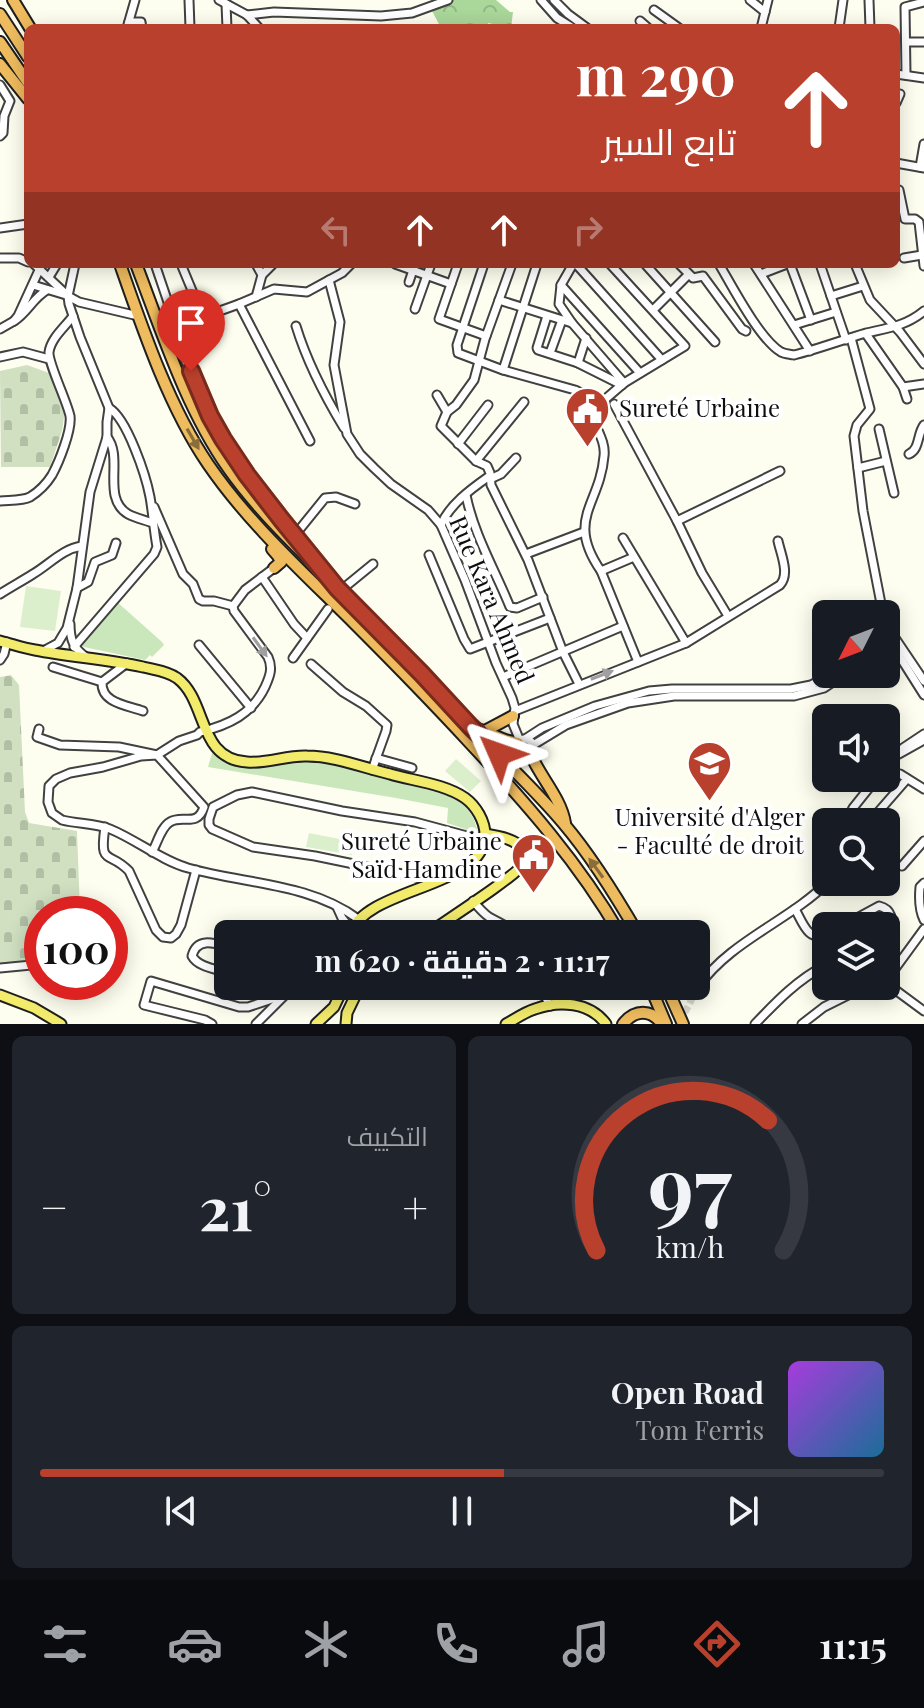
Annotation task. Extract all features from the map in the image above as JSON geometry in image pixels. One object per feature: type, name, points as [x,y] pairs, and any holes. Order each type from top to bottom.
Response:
[{"type":"highway","points":[[13,0],[28,24]]},
{"type":"highway","points":[[0,14],[24,51]]},
{"type":"highway","points":[[0,42],[24,77]]},
{"type":"highway","points":[[0,64],[24,94]]},
{"type":"highway","points":[[121,268],[187,429],[207,463],[243,510],[331,606],[425,694],[530,808],[587,880],[611,920]]},
{"type":"highway","points":[[140,268],[182,382],[204,416],[227,467],[277,526],[565,825],[629,920]]},
{"type":"highway","points":[[243,510],[252,527],[281,560],[274,568]]},
{"type":"highway","points":[[295,535],[339,590]]},
{"type":"highway","points":[[485,731],[514,714]]},
{"type":"highway","points":[[470,726],[501,739],[522,740]]},
{"type":"highway","points":[[532,749],[538,770],[564,814],[565,825]]},
{"type":"highway","points":[[655,1000],[664,1024]]},
{"type":"highway","points":[[672,1000],[683,1024]]},
{"type":"highway","points":[[623,1024],[632,1015],[643,1012],[655,1015],[664,1024]]},
{"type":"main road","points":[[3,642],[169,673],[178,678],[190,694],[205,731],[220,752],[245,762],[307,756],[334,760],[440,787],[461,796],[477,811],[485,834],[480,851],[470,864],[459,872],[378,906],[358,919]]},
{"type":"main road","points":[[447,920],[523,864],[523,852],[516,842],[485,834]]},
{"type":"main road","points":[[0,998],[53,1024]]},
{"type":"main road","points":[[0,998],[34,1008],[61,1024]]},
{"type":"main road","points":[[316,1024],[337,1000]]},
{"type":"main road","points":[[346,1024],[353,1000]]},
{"type":"main road","points":[[506,1024],[537,1008],[582,1006],[598,1015],[605,1024]]},
{"type":"street","points":[[128,24],[135,0]]},
{"type":"street","points":[[189,0],[190,24]]},
{"type":"street","points":[[247,15],[274,12],[381,16],[412,13],[448,0]]},
{"type":"street","points":[[541,0],[567,24]]},
{"type":"street","points":[[554,0],[582,24]]},
{"type":"street","points":[[750,0],[765,12]]},
{"type":"street","points":[[762,24],[768,0]]},
{"type":"street","points":[[840,24],[843,0]]},
{"type":"street","points":[[869,0],[870,24]]},
{"type":"street","points":[[223,2],[247,15],[255,24]]},
{"type":"street","points":[[223,2],[226,24]]},
{"type":"street","points":[[906,75],[905,7],[918,2]]},
{"type":"street","points":[[654,10],[673,24]]},
{"type":"street","points":[[640,21],[646,24]]},
{"type":"street","points":[[906,42],[924,42]]},
{"type":"street","points":[[900,74],[924,78]]},
{"type":"street","points":[[0,85],[10,103],[0,136]]},
{"type":"street","points":[[900,164],[922,168],[924,144]]},
{"type":"street","points":[[900,195],[905,219],[919,222],[924,266]]},
{"type":"street","points":[[0,228],[24,225]]},
{"type":"street","points":[[904,258],[922,255]]},
{"type":"street","points":[[0,258],[24,260]]},
{"type":"street","points":[[14,321],[33,285],[37,268]]},
{"type":"street","points":[[39,268],[68,296]]},
{"type":"street","points":[[49,277],[55,268]]},
{"type":"street","points":[[69,641],[70,613],[77,588],[90,492],[107,437],[109,408],[68,296],[74,268]]},
{"type":"street","points":[[156,268],[171,320],[203,317],[274,289],[307,292],[347,268]]},
{"type":"street","points":[[183,268],[203,317]]},
{"type":"street","points":[[258,268],[262,275]]},
{"type":"street","points":[[256,297],[262,275],[269,268]]},
{"type":"street","points":[[409,282],[414,268]]},
{"type":"street","points":[[416,268],[451,284]]},
{"type":"street","points":[[415,309],[430,268]]},
{"type":"street","points":[[457,268],[439,319],[486,336]]},
{"type":"street","points":[[483,268],[457,345],[458,353],[503,370],[575,390],[595,408]]},
{"type":"street","points":[[511,268],[474,380],[447,412],[441,426],[476,461],[487,466],[497,497],[526,554],[563,652],[579,684]]},
{"type":"street","points":[[503,370],[536,268]]},
{"type":"street","points":[[572,268],[561,285],[559,304],[623,384]]},
{"type":"street","points":[[578,268],[662,360]]},
{"type":"street","points":[[614,268],[685,346],[623,384],[595,408],[592,416],[605,453],[584,532],[592,558],[601,571],[638,662]]},
{"type":"street","points":[[649,268],[715,342]]},
{"type":"street","points":[[682,268],[693,278],[703,276],[746,331]]},
{"type":"street","points":[[722,268],[763,334],[779,351],[794,355],[895,328],[924,311]]},
{"type":"street","points":[[757,268],[810,351]]},
{"type":"street","points":[[761,274],[777,268]]},
{"type":"street","points":[[790,268],[811,320]]},
{"type":"street","points":[[821,268],[870,409],[857,425],[854,436],[863,511],[880,600]]},
{"type":"street","points":[[856,268],[870,300],[922,358]]},
{"type":"street","points":[[653,310],[688,275]]},
{"type":"street","name":"Rue Kara Ahmed","points":[[329,280],[340,322],[334,365],[347,434],[374,468],[428,510],[441,525],[514,704],[515,731],[522,740]]},
{"type":"street","points":[[33,285],[79,302],[134,315]]},
{"type":"street","points":[[561,285],[640,373]]},
{"type":"street","points":[[831,296],[863,286]]},
{"type":"street","points":[[0,329],[20,317],[47,290]]},
{"type":"street","points":[[499,300],[572,323]]},
{"type":"street","points":[[239,304],[310,441]]},
{"type":"street","points":[[794,325],[836,312]]},
{"type":"street","points":[[0,501],[28,499],[52,475],[71,421],[49,359],[52,342],[73,316]]},
{"type":"street","points":[[547,316],[537,348],[623,384]]},
{"type":"street","points":[[550,353],[562,320]]},
{"type":"street","points":[[296,326],[320,387],[347,434]]},
{"type":"street","points":[[895,328],[924,371]]},
{"type":"street","points":[[866,334],[903,387],[907,399]]},
{"type":"street","points":[[578,363],[586,338]]},
{"type":"street","points":[[178,343],[204,416],[295,535],[325,498],[336,497],[355,504]]},
{"type":"street","points":[[0,357],[23,352],[49,359]]},
{"type":"street","points":[[903,387],[924,384]]},
{"type":"street","points":[[437,395],[447,412]]},
{"type":"street","points":[[476,461],[524,402]]},
{"type":"street","points":[[614,404],[702,573],[728,616]]},
{"type":"street","points":[[458,444],[488,405]]},
{"type":"street","points":[[109,408],[120,418],[133,445],[150,497],[183,574],[193,584],[199,599],[233,606]]},
{"type":"street","points":[[909,454],[916,449],[924,425]]},
{"type":"street","points":[[879,429],[894,493]]},
{"type":"street","points":[[107,437],[114,449],[113,485],[121,506],[129,514],[153,523]]},
{"type":"street","points":[[441,525],[448,512],[466,495],[488,477],[501,474],[516,458]]},
{"type":"street","points":[[858,468],[886,461]]},
{"type":"street","points":[[677,521],[780,471]]},
{"type":"street","points":[[466,495],[484,550],[510,607],[517,608],[543,597]]},
{"type":"street","points":[[64,655],[61,644],[69,641],[154,554],[157,547],[150,497]]},
{"type":"street","points":[[526,554],[584,532]]},
{"type":"street","points":[[623,538],[686,643]]},
{"type":"street","points":[[514,714],[579,684],[686,643],[784,581],[778,541]]},
{"type":"street","points":[[77,588],[88,582],[95,562],[112,555],[116,543]]},
{"type":"street","points":[[0,594],[62,552],[82,546]]},
{"type":"street","points":[[429,555],[466,644],[471,649],[550,618]]},
{"type":"street","points":[[601,571],[634,557]]},
{"type":"street","points":[[339,590],[373,564]]},
{"type":"street","points":[[233,606],[245,590],[274,568]]},
{"type":"street","points":[[262,577],[307,638]]},
{"type":"street","points":[[233,606],[272,665],[264,688],[251,708],[226,725],[179,741],[157,755],[62,775],[52,781],[48,790],[49,807],[56,818],[105,827],[180,865],[296,891],[346,910],[358,919]]},
{"type":"street","points":[[293,658],[331,606]]},
{"type":"street","points":[[503,677],[623,626]]},
{"type":"street","points":[[43,651],[69,641]]},
{"type":"street","points":[[69,641],[88,658]]},
{"type":"street","points":[[0,660],[4,654],[3,642]]},
{"type":"street","points":[[199,645],[251,708]]},
{"type":"street","points":[[900,645],[924,681]]},
{"type":"street","points":[[900,657],[924,695]]},
{"type":"street","points":[[127,663],[102,682],[101,688],[111,700],[143,711]]},
{"type":"street","points":[[311,664],[387,725],[372,770]]},
{"type":"street","points":[[53,667],[102,682]]},
{"type":"street","points":[[812,684],[791,689],[672,689],[637,693],[542,728],[522,740],[517,749],[525,755],[551,733],[585,717],[640,700],[686,695],[794,696],[824,688]]},
{"type":"street","points":[[39,729],[37,737],[60,745],[119,747],[157,755],[204,807],[199,817],[169,822],[152,852]]},
{"type":"street","points":[[900,754],[924,737]]},
{"type":"street","points":[[522,740],[531,741],[532,749]]},
{"type":"street","points":[[376,758],[412,768]]},
{"type":"street","points":[[880,808],[903,776],[924,789]]},
{"type":"street","points":[[437,882],[315,856],[253,847],[212,829],[210,811],[224,800],[252,792],[415,822],[467,836]]},
{"type":"street","points":[[853,808],[866,792]]},
{"type":"street","points":[[105,827],[105,855],[129,871],[156,930],[163,937],[171,938],[179,930],[196,870]]},
{"type":"street","points":[[902,866],[924,841]]},
{"type":"street","points":[[924,883],[919,894],[924,920]]},
{"type":"street","points":[[710,972],[812,895]]},
{"type":"street","points":[[473,901],[487,916],[495,920]]},
{"type":"street","points":[[868,912],[879,906],[889,912]]},
{"type":"street","points":[[337,907],[343,920]]},
{"type":"street","points":[[795,909],[812,936]]},
{"type":"street","points":[[900,962],[924,929]]},
{"type":"street","points":[[214,944],[202,943],[194,949],[192,956],[200,964],[214,968]]},
{"type":"street","points":[[0,968],[24,966]]},
{"type":"street","points":[[755,1024],[781,997],[812,975]]},
{"type":"street","points":[[212,1024],[144,1005],[151,981],[214,1000]]},
{"type":"street","points":[[900,993],[924,1011]]},
{"type":"street","points":[[215,1000],[248,1007],[265,1000]]},
{"type":"street","points":[[256,1024],[280,1000]]},
{"type":"street","points":[[547,1000],[550,1006]]},
{"type":"street","points":[[802,1024],[838,1000]]},
{"type":"green space","points":[[451,0],[496,0],[513,12],[512,24],[439,24],[432,11]]},
{"type":"green space","points":[[27,365],[49,373],[65,410],[62,431],[50,467],[1,467],[0,371]]},
{"type":"green space","points":[[26,586],[61,591],[55,631],[20,627]]},
{"type":"green space","points":[[116,601],[164,645],[152,657],[150,655],[145,660],[80,644]]},
{"type":"green space","points":[[11,675],[19,685],[25,812],[29,823],[77,831],[79,896],[24,896],[24,964],[0,966],[0,677]]},
{"type":"green space","points":[[213,750],[223,759],[244,766],[300,760],[337,764],[456,798],[471,814],[478,834],[468,833],[447,823],[448,808],[208,767]]},
{"type":"green space","points":[[456,759],[481,781],[470,792],[445,771]]},
{"type":"green space","points":[[309,833],[355,842],[352,855],[306,847]]},
{"type":"tunnel","points":[[680,1022],[691,1000]]},
{"type":"place","name":"Sureté Urbaine","points":[[588,448]]},
{"type":"place","name":"Université d'Alger - Faculté de droit","points":[[710,803]]},
{"type":"place","name":"Sureté Urbaine Saïd Hamdine","points":[[533,895]]},
{"type":"route","points":[[191,371],[223,439],[281,519],[337,588],[499,754]]}]
